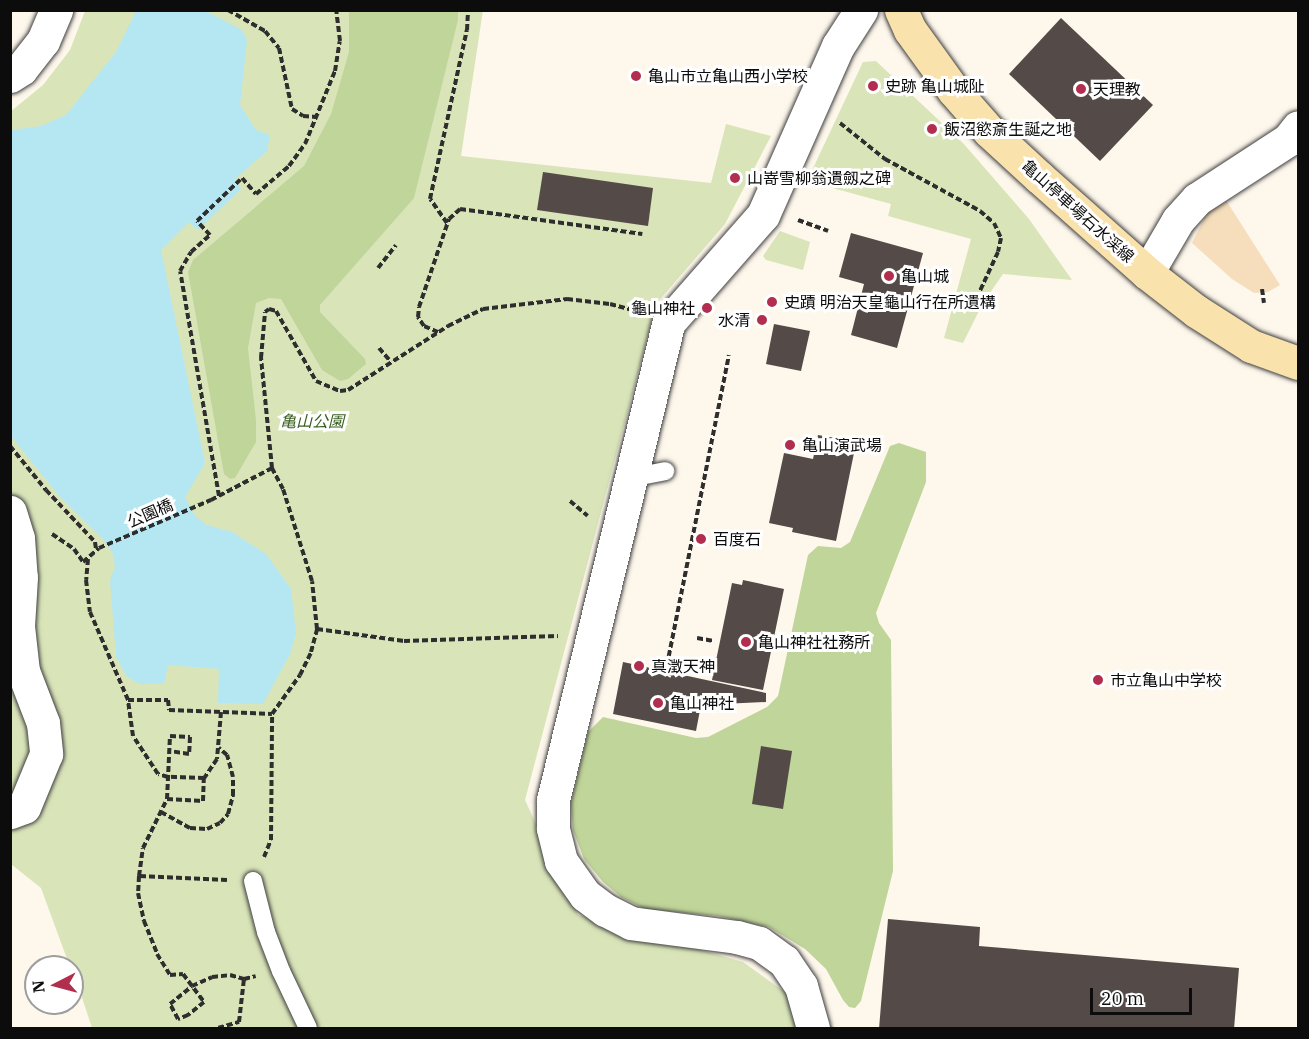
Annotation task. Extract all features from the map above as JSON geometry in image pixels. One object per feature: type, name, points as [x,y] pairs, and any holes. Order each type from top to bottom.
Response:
[{"type":"main road","name":"亀山停車場石水渓線","points":[[901,10],[930,60],[989,131],[1147,273],[1223,330],[1251,346],[1299,363]]},
{"type":"street","points":[[10,76],[21,69],[43,41],[56,10]]},
{"type":"street","points":[[813,1029],[801,986],[784,961],[759,943],[737,937],[631,923],[605,910],[585,895],[561,861],[553,828],[553,800],[669,322],[763,215],[838,46],[861,10]]},
{"type":"street","points":[[1147,273],[1178,220],[1197,199],[1288,140],[1299,127]]},
{"type":"street","points":[[10,512],[18,538],[21,577],[18,626],[23,671],[43,723],[46,754],[24,807],[10,812]]},
{"type":"lane","points":[[630,478],[665,471]]},
{"type":"lane","points":[[253,881],[266,932],[308,1029]]},
{"type":"path","points":[[228,10],[265,31],[279,48],[292,109],[303,116],[317,117]]},
{"type":"path","points":[[219,496],[180,271],[191,252],[210,235],[197,221],[242,178],[256,194],[289,166],[305,144],[335,71],[340,41],[336,10]]},
{"type":"path","points":[[447,224],[430,199],[467,30],[468,10]]},
{"type":"path","points":[[839,122],[885,159],[980,211],[994,223],[1001,238],[998,252],[972,308]]},
{"type":"path","points":[[438,332],[424,326],[418,317],[419,307],[447,224],[460,209],[642,234]]},
{"type":"path","points":[[796,219],[828,231]]},
{"type":"path","points":[[378,268],[396,245]]},
{"type":"path","points":[[1262,289],[1264,303]]},
{"type":"path","points":[[139,876],[253,881],[271,840],[272,714],[300,675],[317,629],[312,581],[283,489],[272,468],[261,358],[265,312],[269,309],[276,311],[316,381],[340,391],[348,390],[438,332],[483,309],[567,298],[610,304],[643,313]]},
{"type":"path","points":[[379,348],[391,362]]},
{"type":"path","points":[[667,665],[729,356]]},
{"type":"path","points":[[10,446],[46,490],[95,542],[98,549]]},
{"type":"path","name":"公園橋","points":[[88,557],[98,549],[211,500],[272,468]]},
{"type":"path","points":[[51,533],[75,549],[83,562],[88,557]]},
{"type":"path","points":[[88,557],[86,580],[90,612],[128,700],[133,736],[158,774],[168,777],[204,778]]},
{"type":"path","points":[[317,629],[404,641],[563,636]]},
{"type":"path","points":[[697,638],[714,641]]},
{"type":"path","points":[[128,700],[168,699],[169,710],[272,714]]},
{"type":"path","points":[[166,799],[203,801],[204,778],[217,759],[221,712]]},
{"type":"path","points":[[169,751],[189,754],[190,737],[170,736],[169,751],[168,777],[166,799],[142,848],[138,894],[157,954],[170,975],[183,974],[192,986],[204,1002],[188,1015],[178,1019],[170,1004],[192,986],[212,977],[230,975],[244,979],[281,971]]},
{"type":"path","points":[[160,812],[190,828],[207,829],[220,823],[228,814],[233,795],[233,777],[226,755],[219,748]]},
{"type":"path","points":[[218,1029],[239,1022],[244,979]]},
{"type":"green space","name":"亀山公園","points":[[483,10],[461,156],[711,183],[726,124],[771,136],[725,224],[656,304],[525,800],[578,915],[743,962],[835,1028],[92,1028],[84,1004],[84,955],[66,955],[41,888],[11,864],[10,112],[43,85],[70,50],[85,11]]},
{"type":"green space","points":[[349,11],[458,11],[458,20],[414,198],[320,305],[320,312],[365,359],[366,364],[348,379],[340,381],[322,370],[281,299],[269,298],[256,303],[248,348],[256,420],[256,442],[235,478],[230,479],[224,474],[188,272],[193,260],[304,166],[331,114],[349,52]]},
{"type":"green space","points":[[876,61],[963,143],[1029,219],[1072,280],[1003,274],[983,303],[963,343],[944,338],[971,239],[888,216],[891,204],[807,181],[863,62]]},
{"type":"green space","points":[[780,231],[810,242],[803,270],[766,260],[763,256]]},
{"type":"green space","points":[[899,443],[926,452],[926,482],[876,613],[879,623],[891,640],[893,871],[861,1001],[855,1008],[849,1007],[843,1000],[826,969],[805,949],[769,927],[718,916],[645,909],[621,897],[603,882],[584,859],[573,830],[571,804],[588,732],[603,717],[696,738],[708,737],[767,707],[778,696],[808,555],[818,546],[841,548],[850,542],[890,446]]},
{"type":"sand","points":[[1224,197],[1280,285],[1268,292],[1254,293],[1232,279],[1192,243],[1208,211]]},
{"type":"water","points":[[136,11],[206,11],[242,30],[247,40],[240,105],[256,130],[270,135],[267,151],[235,179],[241,189],[198,230],[189,222],[161,250],[205,463],[185,497],[195,516],[207,525],[232,532],[266,554],[291,589],[296,633],[290,654],[263,704],[218,703],[219,669],[168,665],[164,684],[140,684],[127,677],[116,657],[110,580],[115,567],[113,554],[103,539],[60,497],[11,436],[11,130],[41,126],[66,115],[116,52]]},
{"type":"building","name":"天理教","points":[[1061,18],[1153,105],[1100,161],[1009,74]]},
{"type":"building","points":[[543,172],[653,188],[648,226],[537,210]]},
{"type":"building","points":[[851,233],[923,253],[897,348],[851,335],[864,284],[839,277]]},
{"type":"building","points":[[774,324],[810,331],[801,371],[766,364]]},
{"type":"building","points":[[818,435],[853,441],[850,453],[854,453],[836,541],[792,532],[793,528],[769,523],[784,453],[813,459]]},
{"type":"building","name":"亀山神社社務所","points":[[743,580],[784,589],[763,690],[712,680],[732,583],[742,585]]},
{"type":"building","name":"亀山神社","points":[[623,662],[766,693],[766,702],[701,705],[696,731],[613,714]]},
{"type":"building","points":[[761,746],[792,751],[783,809],[752,804]]},
{"type":"building","points":[[888,919],[980,927],[979,946],[1239,968],[1234,1029],[879,1029]]},
{"type":"place","name":"亀山市立亀山西小学校","points":[[636,76]]},
{"type":"place","name":"史跡 亀山城阯","points":[[873,86]]},
{"type":"place","name":"天理教","points":[[1081,89]]},
{"type":"place","name":"飯沼慾斎生誕之地","points":[[932,129]]},
{"type":"place","name":"山嵜雪柳翁遺劔之碑","points":[[735,178]]},
{"type":"place","name":"亀山城","points":[[889,276]]},
{"type":"place","name":"史蹟 明治天皇龜山行在所遺構","points":[[772,302]]},
{"type":"place","name":"龜山神社","points":[[707,308]]},
{"type":"place","name":"水清","points":[[762,320]]},
{"type":"place","name":"亀山演武場","points":[[790,445]]},
{"type":"place","name":"百度石","points":[[701,539]]},
{"type":"place","name":"亀山神社社務所","points":[[746,642]]},
{"type":"place","name":"真澂天神","points":[[639,666]]},
{"type":"place","name":"市立亀山中学校","points":[[1098,680]]},
{"type":"place","name":"亀山神社","points":[[658,703]]}]
